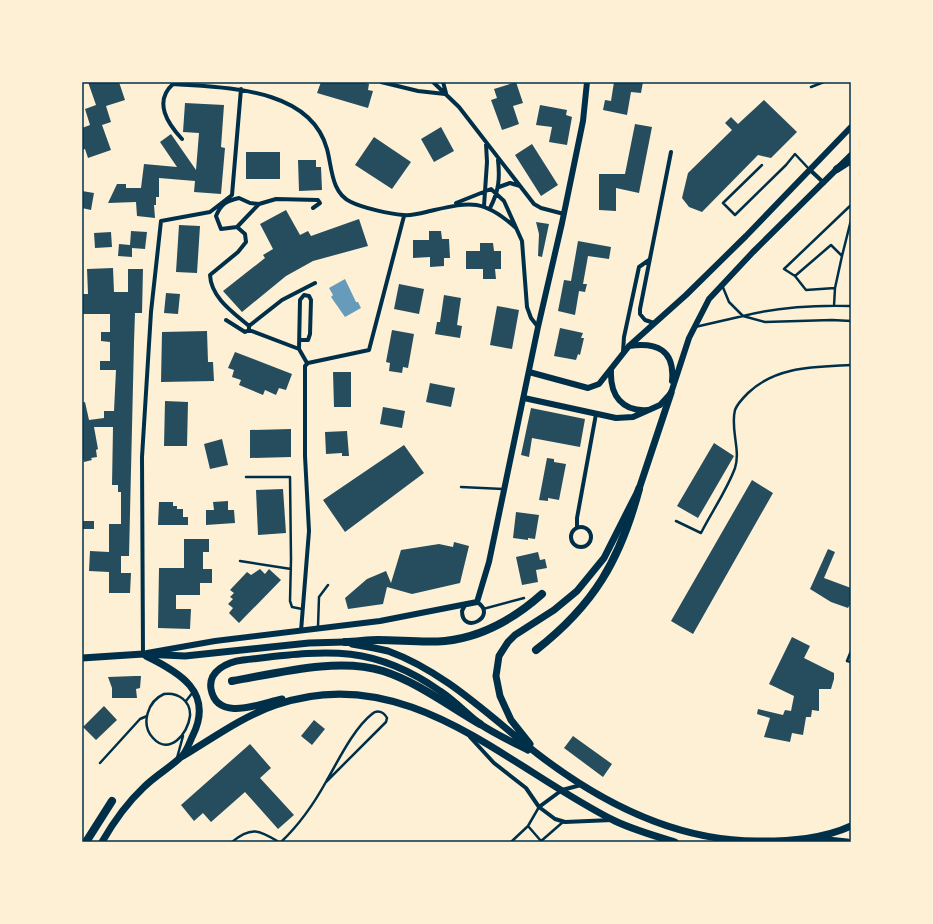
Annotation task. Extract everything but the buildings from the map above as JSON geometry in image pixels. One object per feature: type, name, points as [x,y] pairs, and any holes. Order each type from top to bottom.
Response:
[{"type":"highway","points":[[837,169],[851,160]]},
{"type":"highway","points":[[536,650],[572,619],[591,597],[603,579],[624,538],[639,489]]},
{"type":"highway","points":[[344,642],[377,640],[434,642],[468,637],[503,623],[542,594]]},
{"type":"highway","points":[[232,682],[334,666],[367,668],[396,676],[480,724]]},
{"type":"highway","points":[[86,842],[112,801]]},
{"type":"main road","points":[[539,755],[511,720],[502,703],[496,676],[500,656],[505,646],[515,635],[560,606],[577,591],[607,553],[639,489],[671,393]]},
{"type":"main road","points":[[82,658],[142,654],[184,656],[308,642],[344,642],[388,652],[431,672],[473,702],[539,755],[581,784],[636,815],[696,834],[746,841],[809,838],[847,842]]},
{"type":"main road","points":[[539,755],[480,724],[442,692],[408,671],[380,660],[351,654],[314,652],[235,662],[223,666],[216,672],[211,685],[213,695],[218,703],[232,709],[251,708],[291,697],[356,695],[392,700],[427,712],[467,733],[614,820],[643,832],[675,842]]},
{"type":"main road","points":[[142,654],[177,672],[186,680],[194,691],[198,704],[199,718],[183,756]]},
{"type":"main road","points":[[102,842],[115,820],[136,795],[177,760],[263,710],[290,701],[312,697]]},
{"type":"main road","points":[[809,838],[836,832],[851,826]]},
{"type":"street","points":[[381,82],[422,92],[446,94]]},
{"type":"street","points":[[433,82],[459,108],[498,160],[536,206],[564,214]]},
{"type":"street","points":[[443,82],[446,94]]},
{"type":"street","points":[[477,602],[489,562],[506,489],[538,327],[564,214],[584,117],[587,82]]},
{"type":"street","points":[[182,139],[170,126],[164,113],[165,96],[168,89],[173,84],[241,89],[269,96],[302,114],[315,125],[324,140],[336,188],[344,198],[354,204],[404,216],[465,204],[484,206],[490,208],[516,228]]},
{"type":"street","points":[[241,89],[232,195],[210,212],[161,221],[151,312],[142,457],[142,654],[183,645],[395,618],[467,603],[477,602],[481,604],[483,610],[483,615],[479,621],[469,622],[464,619],[462,613],[467,603]]},
{"type":"street","points":[[529,372],[591,388],[599,384],[623,352],[746,236],[809,169],[851,128]]},
{"type":"street","points":[[484,206],[487,162],[486,143]]},
{"type":"street","points":[[655,323],[645,320],[640,311],[671,152]]},
{"type":"street","points":[[524,398],[596,414],[622,418],[639,415],[660,405],[671,393],[693,328],[704,306],[722,284],[851,155]]},
{"type":"street","points":[[490,208],[497,193],[500,177],[498,160]]},
{"type":"street","points":[[809,169],[824,183]]},
{"type":"street","points":[[498,188],[510,183],[520,186]]},
{"type":"street","points":[[450,206],[485,190],[491,189],[497,193],[507,208],[524,248],[528,311],[532,321],[538,327]]},
{"type":"street","points":[[300,349],[249,328],[219,299],[210,279],[210,275],[238,252],[246,242],[245,234],[237,228],[221,228],[216,216],[220,206],[227,201],[239,198],[250,203],[259,204],[276,199],[318,200],[320,203],[313,208]]},
{"type":"street","points":[[237,228],[259,204]]},
{"type":"street","points":[[307,363],[369,350],[404,216]]},
{"type":"street","points":[[623,352],[624,337],[639,267],[649,260]]},
{"type":"street","points":[[226,320],[244,332],[282,300],[315,283]]},
{"type":"street","points":[[300,340],[308,340],[310,334],[311,300],[309,296],[304,295],[300,300],[300,340],[300,349],[307,363],[305,367],[305,448],[309,531],[301,630]]},
{"type":"street","points":[[629,346],[656,346],[668,356],[673,368],[671,393]]},
{"type":"street","points":[[611,370],[612,388],[618,400],[625,406],[635,409],[649,410]]},
{"type":"street","points":[[577,528],[584,527],[591,534],[591,541],[587,546],[576,546],[572,541],[571,535],[577,528],[577,518],[596,414]]},
{"type":"street","points":[[467,733],[491,760],[526,788],[539,807],[552,818],[563,822],[614,820]]},
{"type":"street","points":[[539,807],[562,790],[581,784]]},
{"type":"lane","points":[[811,87],[824,82]]},
{"type":"lane","points":[[762,165],[723,203],[735,215],[786,165],[795,154],[809,169]]},
{"type":"lane","points":[[835,288],[806,290],[795,276],[784,268],[851,205]]},
{"type":"lane","points":[[834,306],[835,288],[851,220]]},
{"type":"lane","points":[[795,276],[831,244],[842,256]]},
{"type":"lane","points":[[722,284],[729,302],[743,316],[765,322],[832,320],[851,321]]},
{"type":"lane","points":[[693,328],[765,310],[851,306]]},
{"type":"lane","points":[[676,521],[701,533],[735,467],[737,453],[734,432],[735,411],[743,398],[756,386],[783,372],[851,365]]},
{"type":"lane","points":[[246,477],[290,477],[290,603],[293,608],[302,609]]},
{"type":"lane","points":[[461,487],[506,489]]},
{"type":"lane","points":[[240,561],[291,570]]},
{"type":"lane","points":[[318,629],[319,597],[328,585]]},
{"type":"lane","points":[[483,610],[524,598]]},
{"type":"lane","points":[[851,651],[847,661],[851,662]]},
{"type":"lane","points":[[186,701],[194,691]]},
{"type":"lane","points":[[177,760],[183,734],[190,715],[186,701],[178,695],[164,694],[153,701],[147,716],[150,734],[157,741],[164,744],[171,744],[183,734]]},
{"type":"lane","points":[[232,842],[243,833],[253,830],[262,832],[280,842],[288,835],[326,782],[351,740],[370,715],[377,712],[385,714],[387,718],[386,722],[326,782]]},
{"type":"lane","points":[[100,763],[140,719],[147,716]]},
{"type":"lane","points":[[511,842],[528,826],[539,807]]},
{"type":"lane","points":[[528,826],[540,842],[563,822]]},
{"type":"water","points":[[345,279],[356,302],[358,302],[361,308],[345,317],[331,297],[333,295],[329,288]]}]
